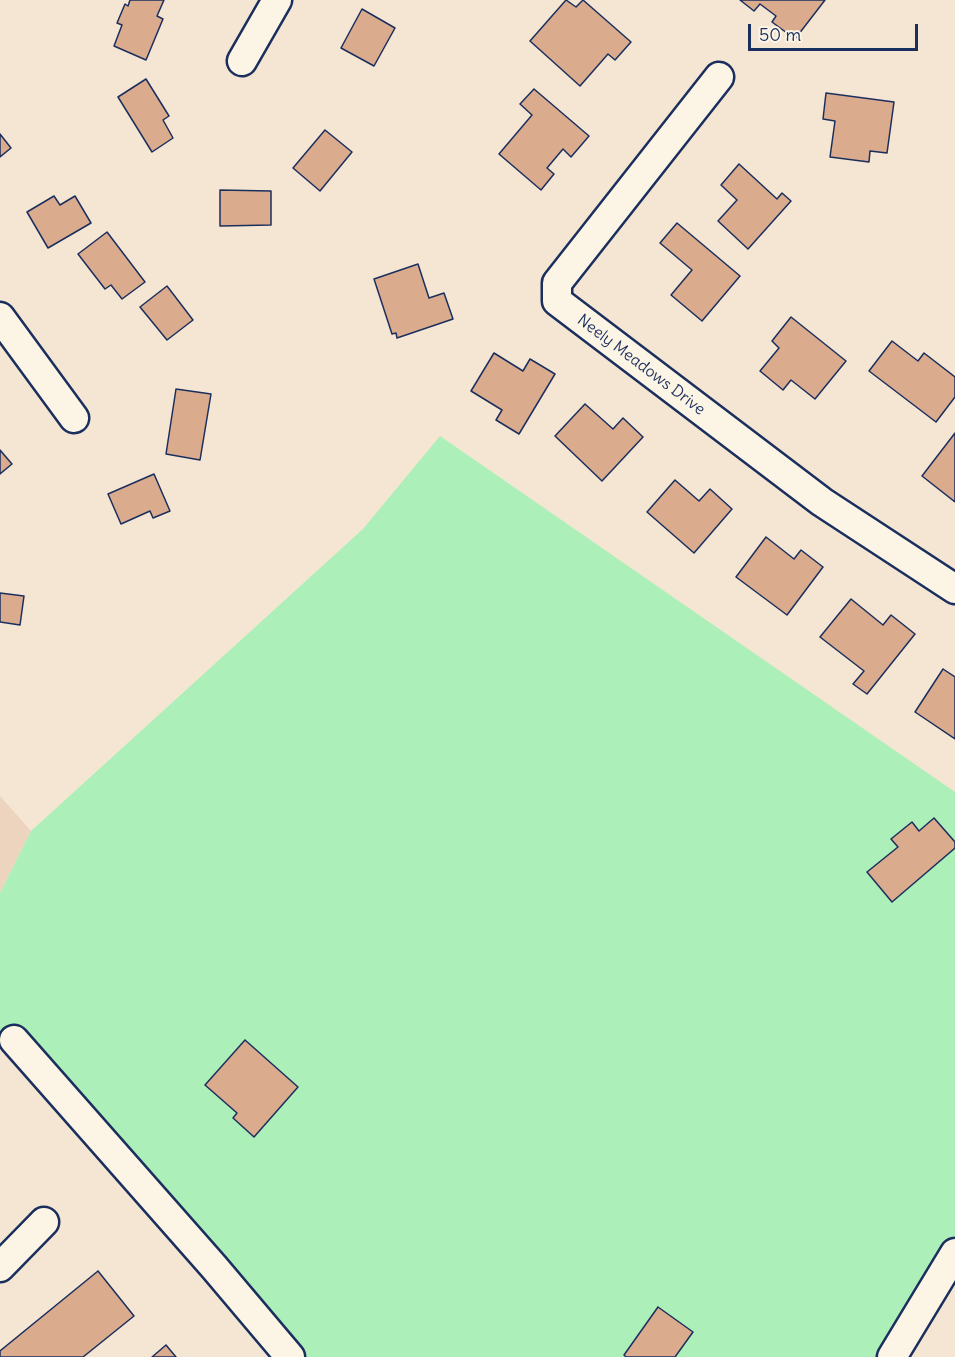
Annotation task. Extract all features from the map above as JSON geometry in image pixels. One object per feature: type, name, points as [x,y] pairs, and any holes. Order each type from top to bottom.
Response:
[{"type":"street","points":[[242,61],[277,0]]},
{"type":"street","name":"Neely Meadows Drive","points":[[719,77],[557,283],[558,302],[822,502],[955,589]]},
{"type":"street","points":[[0,317],[75,418]]},
{"type":"street","points":[[14,1040],[290,1357]]},
{"type":"street","points":[[0,1267],[44,1222]]},
{"type":"street","points":[[892,1357],[955,1253]]},
{"type":"shaded area","points":[[0,796],[31,831],[0,893]]},
{"type":"green space","points":[[440,436],[955,792],[955,1253],[892,1357],[290,1357],[14,1040],[0,1034],[0,893],[31,831],[363,529]]},
{"type":"building","points":[[130,0],[164,0],[157,16],[163,19],[146,60],[114,46],[122,25],[117,23],[125,4],[128,6]]},
{"type":"building","points":[[566,0],[576,7],[583,0],[631,42],[615,60],[608,54],[580,86],[530,41]]},
{"type":"building","points":[[740,0],[825,0],[795,39],[772,22],[776,16],[760,4],[754,11]]},
{"type":"building","points":[[362,9],[395,28],[374,66],[341,48]]},
{"type":"building","points":[[146,79],[169,116],[163,120],[173,138],[152,152],[118,97]]},
{"type":"building","points":[[534,89],[589,136],[571,157],[563,149],[547,168],[554,174],[541,190],[499,154],[532,115],[520,104]]},
{"type":"building","points":[[826,93],[894,102],[887,153],[870,151],[869,162],[830,157],[835,121],[823,119]]},
{"type":"building","points":[[325,130],[352,152],[320,191],[293,168]]},
{"type":"building","points":[[0,134],[11,148],[0,157]]},
{"type":"building","points":[[739,164],[777,199],[782,193],[791,201],[748,249],[718,221],[737,200],[721,185]]},
{"type":"building","points":[[220,190],[271,191],[271,225],[220,226]]},
{"type":"building","points":[[54,196],[60,205],[75,196],[91,223],[48,248],[27,212]]},
{"type":"building","points":[[677,223],[740,276],[702,321],[671,295],[692,270],[660,243]]},
{"type":"building","points":[[107,232],[145,282],[122,299],[111,285],[105,289],[78,254]]},
{"type":"building","points":[[418,264],[429,298],[444,293],[453,319],[397,338],[396,333],[392,334],[374,279]]},
{"type":"building","points":[[167,286],[193,320],[167,340],[140,307]]},
{"type":"building","points":[[791,317],[846,361],[815,399],[791,380],[783,390],[760,371],[779,348],[772,341]]},
{"type":"building","points":[[892,341],[918,361],[924,353],[955,377],[955,397],[936,422],[869,371]]},
{"type":"building","points":[[494,353],[523,371],[530,359],[555,374],[519,434],[496,420],[502,410],[471,391]]},
{"type":"building","points":[[176,389],[211,394],[200,460],[166,454]]},
{"type":"building","points":[[585,404],[613,429],[623,418],[643,437],[602,481],[555,436]]},
{"type":"building","points":[[955,433],[955,502],[922,476]]},
{"type":"building","points":[[0,450],[12,464],[0,474]]},
{"type":"building","points":[[154,474],[170,511],[153,518],[150,511],[121,524],[108,494]]},
{"type":"building","points":[[675,480],[699,501],[710,489],[732,509],[694,553],[647,512]]},
{"type":"building","points":[[766,537],[794,559],[801,550],[823,567],[787,615],[736,577]]},
{"type":"building","points":[[0,593],[24,596],[20,625],[0,622]]},
{"type":"building","points":[[851,599],[883,625],[891,615],[915,634],[867,694],[853,684],[864,671],[820,637]]},
{"type":"building","points":[[943,669],[955,677],[955,739],[915,712]]},
{"type":"building","points":[[934,818],[955,842],[955,848],[892,902],[867,872],[898,847],[891,839],[912,822],[919,831]]},
{"type":"building","points":[[245,1040],[298,1087],[254,1137],[233,1118],[237,1113],[205,1085]]},
{"type":"building","points":[[98,1271],[134,1316],[83,1357],[0,1357],[0,1351]]},
{"type":"building","points":[[658,1307],[693,1332],[675,1357],[626,1357],[624,1355]]},
{"type":"building","points":[[166,1345],[176,1357],[152,1357]]}]
